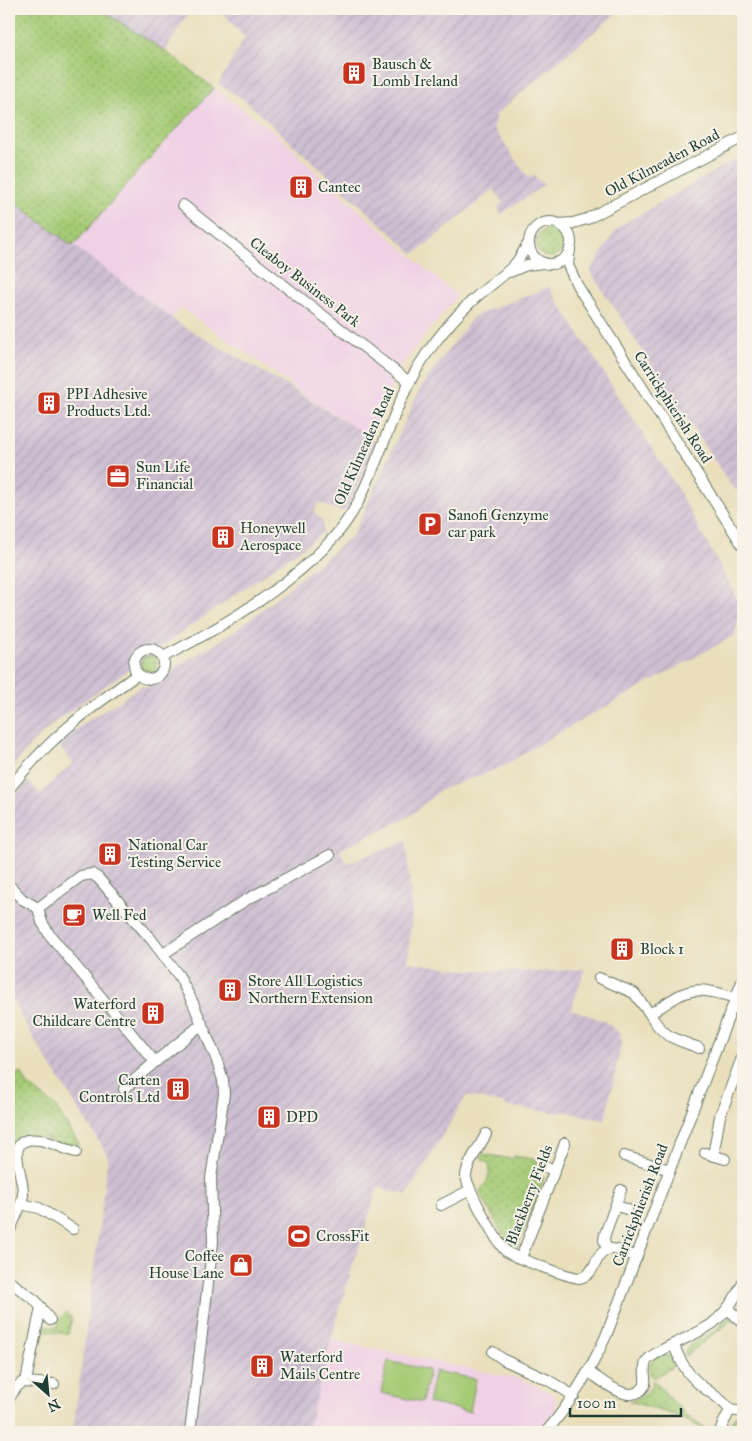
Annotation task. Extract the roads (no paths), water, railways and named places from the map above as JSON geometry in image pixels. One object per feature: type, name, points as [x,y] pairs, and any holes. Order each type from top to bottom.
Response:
[{"type":"street","name":"Old Kilmeaden Road","points":[[558,224],[574,223],[595,215],[743,137]]},
{"type":"street","name":"Cleaboy Business Park","points":[[183,205],[409,382]]},
{"type":"street","name":"Old Kilmeaden Road","points":[[570,246],[576,232],[595,215]]},
{"type":"street","points":[[548,223],[558,224],[567,232],[570,246],[565,258],[561,261],[546,263],[534,256],[529,243],[532,234],[538,226],[548,223]]},
{"type":"street","name":"Old Kilmeaden Road","points":[[501,278],[519,259],[529,243]]},
{"type":"street","name":"Carrickphierish Road","points":[[570,246],[568,265],[577,285]]},
{"type":"street","name":"Old Kilmeaden Road","points":[[163,657],[220,627],[274,589],[306,564],[340,531],[361,496],[395,411],[409,382],[448,324],[469,303],[501,278],[520,267],[546,263]]},
{"type":"street","name":"Carrickphierish Road","points":[[546,263],[567,273],[577,285],[743,546]]},
{"type":"street","points":[[147,648],[155,649],[163,657],[164,670],[157,677],[147,679],[138,674],[134,664],[137,655],[140,651],[147,648]]},
{"type":"street","points":[[9,789],[36,757],[63,730],[138,674]]},
{"type":"street","points":[[163,954],[246,900],[330,854]]},
{"type":"street","points":[[38,908],[81,876],[92,874],[105,886],[163,954],[183,983],[222,1074],[224,1094],[210,1178],[213,1242],[190,1432]]},
{"type":"street","points":[[9,885],[22,899],[38,908],[46,930],[155,1062]]},
{"type":"street","points":[[599,978],[630,990],[640,999],[657,1027],[664,1033],[699,1048]]},
{"type":"street","name":"Carrickphierish Road","points":[[546,1432],[574,1396],[589,1372],[609,1330],[743,979]]},
{"type":"street","points":[[650,1014],[680,994],[692,990],[718,992],[736,998]]},
{"type":"street","points":[[124,1089],[202,1024]]},
{"type":"street","points":[[725,1159],[709,1155],[720,1116],[743,1055]]},
{"type":"street","name":"Blackberry Fields","points":[[486,1134],[467,1172],[466,1179],[470,1190],[502,1248],[507,1253],[579,1278],[589,1274],[598,1258],[607,1250]]},
{"type":"street","points":[[9,1232],[21,1204],[23,1187],[16,1163],[20,1143],[26,1140],[40,1140],[76,1152]]},
{"type":"street","name":"Blackberry Fields","points":[[521,1258],[565,1143]]},
{"type":"street","points":[[624,1156],[670,1170]]},
{"type":"street","points":[[543,1167],[554,1169]]},
{"type":"street","points":[[440,1206],[470,1190]]},
{"type":"street","points":[[622,1190],[604,1240],[607,1250],[615,1250],[637,1257]]},
{"type":"street","points":[[21,1204],[39,1208],[73,1228]]},
{"type":"street","points":[[616,1206],[627,1209]]},
{"type":"street","points":[[9,1281],[33,1298],[50,1320]]},
{"type":"street","points":[[589,1372],[623,1393],[634,1394],[641,1391],[645,1385],[647,1359],[656,1352],[706,1329],[728,1309],[743,1283]]},
{"type":"street","points":[[26,1381],[41,1307]]},
{"type":"street","points":[[728,1309],[743,1322]]},
{"type":"street","points":[[674,1345],[682,1364],[701,1386],[722,1400],[730,1410],[743,1412]]},
{"type":"street","points":[[493,1352],[504,1360],[548,1380],[574,1396]]},
{"type":"street","points":[[9,1399],[15,1388],[22,1382],[54,1384]]},
{"type":"street","points":[[721,1428],[730,1410]]},
{"type":"place","name":"Bausch & Lomb Ireland","points":[[354,73]]},
{"type":"place","name":"Cantec","points":[[301,187]]},
{"type":"place","name":"PPI Adhesive Products Ltd.","points":[[49,403]]},
{"type":"place","name":"Sun Life Financial","points":[[118,476]]},
{"type":"place","name":"Sanofi Genzyme car park","points":[[430,524]]},
{"type":"place","name":"Honeywell Aerospace","points":[[223,537]]},
{"type":"place","name":"National Car Testing Service","points":[[110,854]]},
{"type":"place","name":"Well Fed","points":[[74,915]]},
{"type":"place","name":"Block 1","points":[[622,949]]},
{"type":"place","name":"Store All Logistics Northern Extension","points":[[230,990]]},
{"type":"place","name":"Waterford Childcare Centre","points":[[153,1013]]},
{"type":"place","name":"Carten Controls Ltd","points":[[178,1089]]},
{"type":"place","name":"DPD","points":[[269,1117]]},
{"type":"place","name":"CrossFit","points":[[299,1236]]},
{"type":"place","name":"Coffee House Lane","points":[[241,1265]]},
{"type":"place","name":"Waterford Mails Centre","points":[[262,1366]]}]
